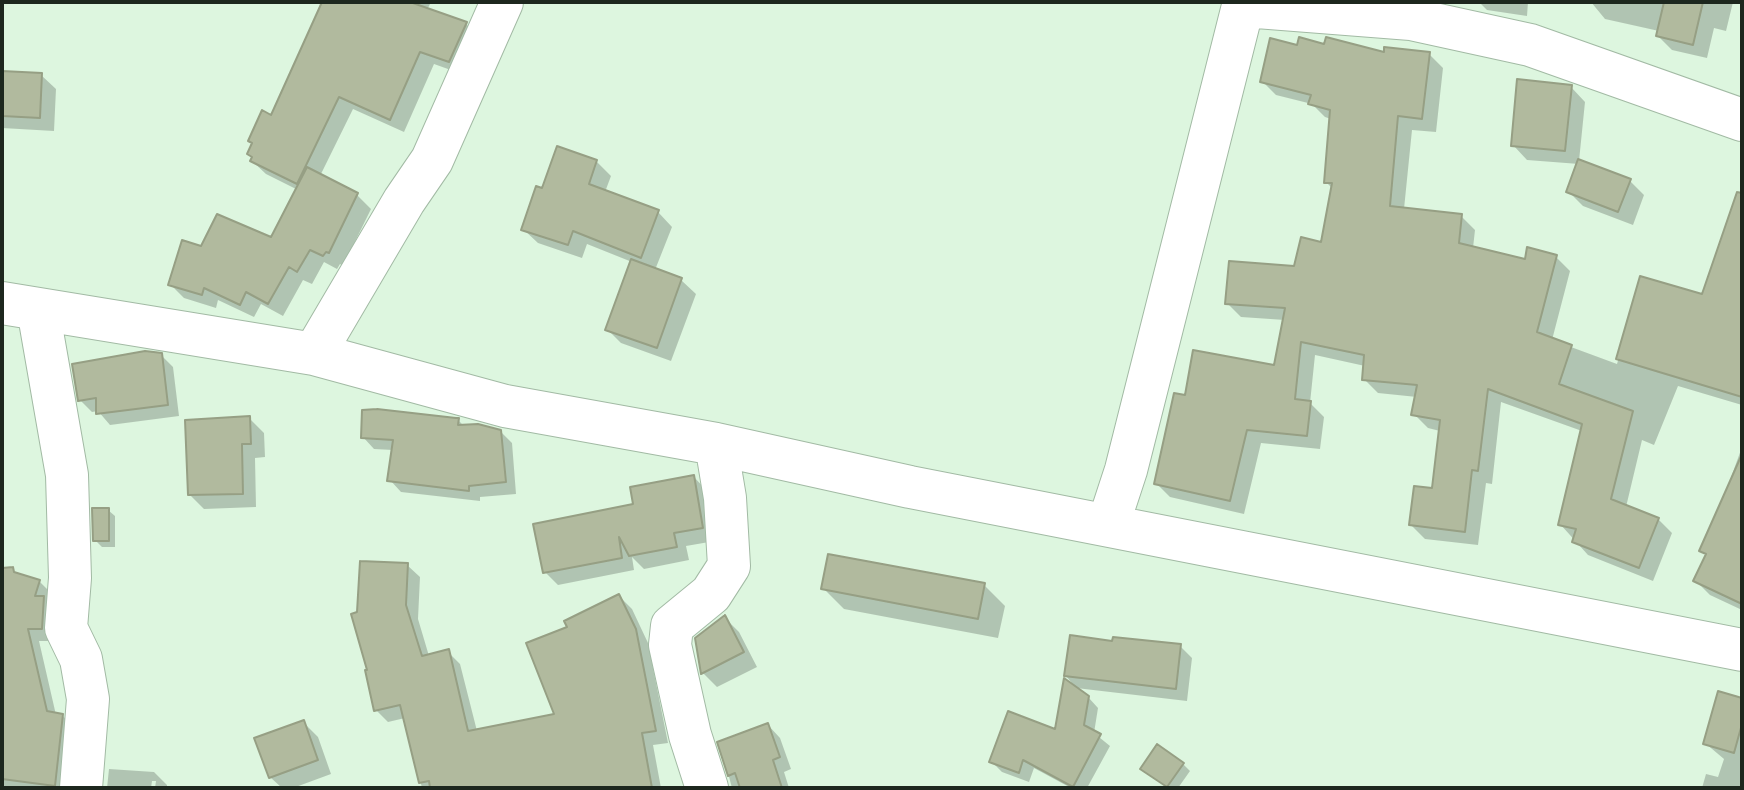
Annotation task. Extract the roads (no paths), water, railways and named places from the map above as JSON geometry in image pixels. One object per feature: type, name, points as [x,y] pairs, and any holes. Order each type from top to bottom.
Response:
[{"type":"street","points":[[314,354],[404,201],[432,160],[502,2]]},
{"type":"street","points":[[1108,525],[1126,470],[1244,4],[1411,19],[1530,45],[1742,120]]},
{"type":"street","points":[[81,788],[88,699],[81,659],[66,628],[70,578],[67,475],[20,306],[314,354],[505,406],[716,444],[910,487],[1742,650]]},
{"type":"street","points":[[707,788],[690,735],[670,645],[672,626],[711,594],[729,566],[725,498],[716,444]]}]
